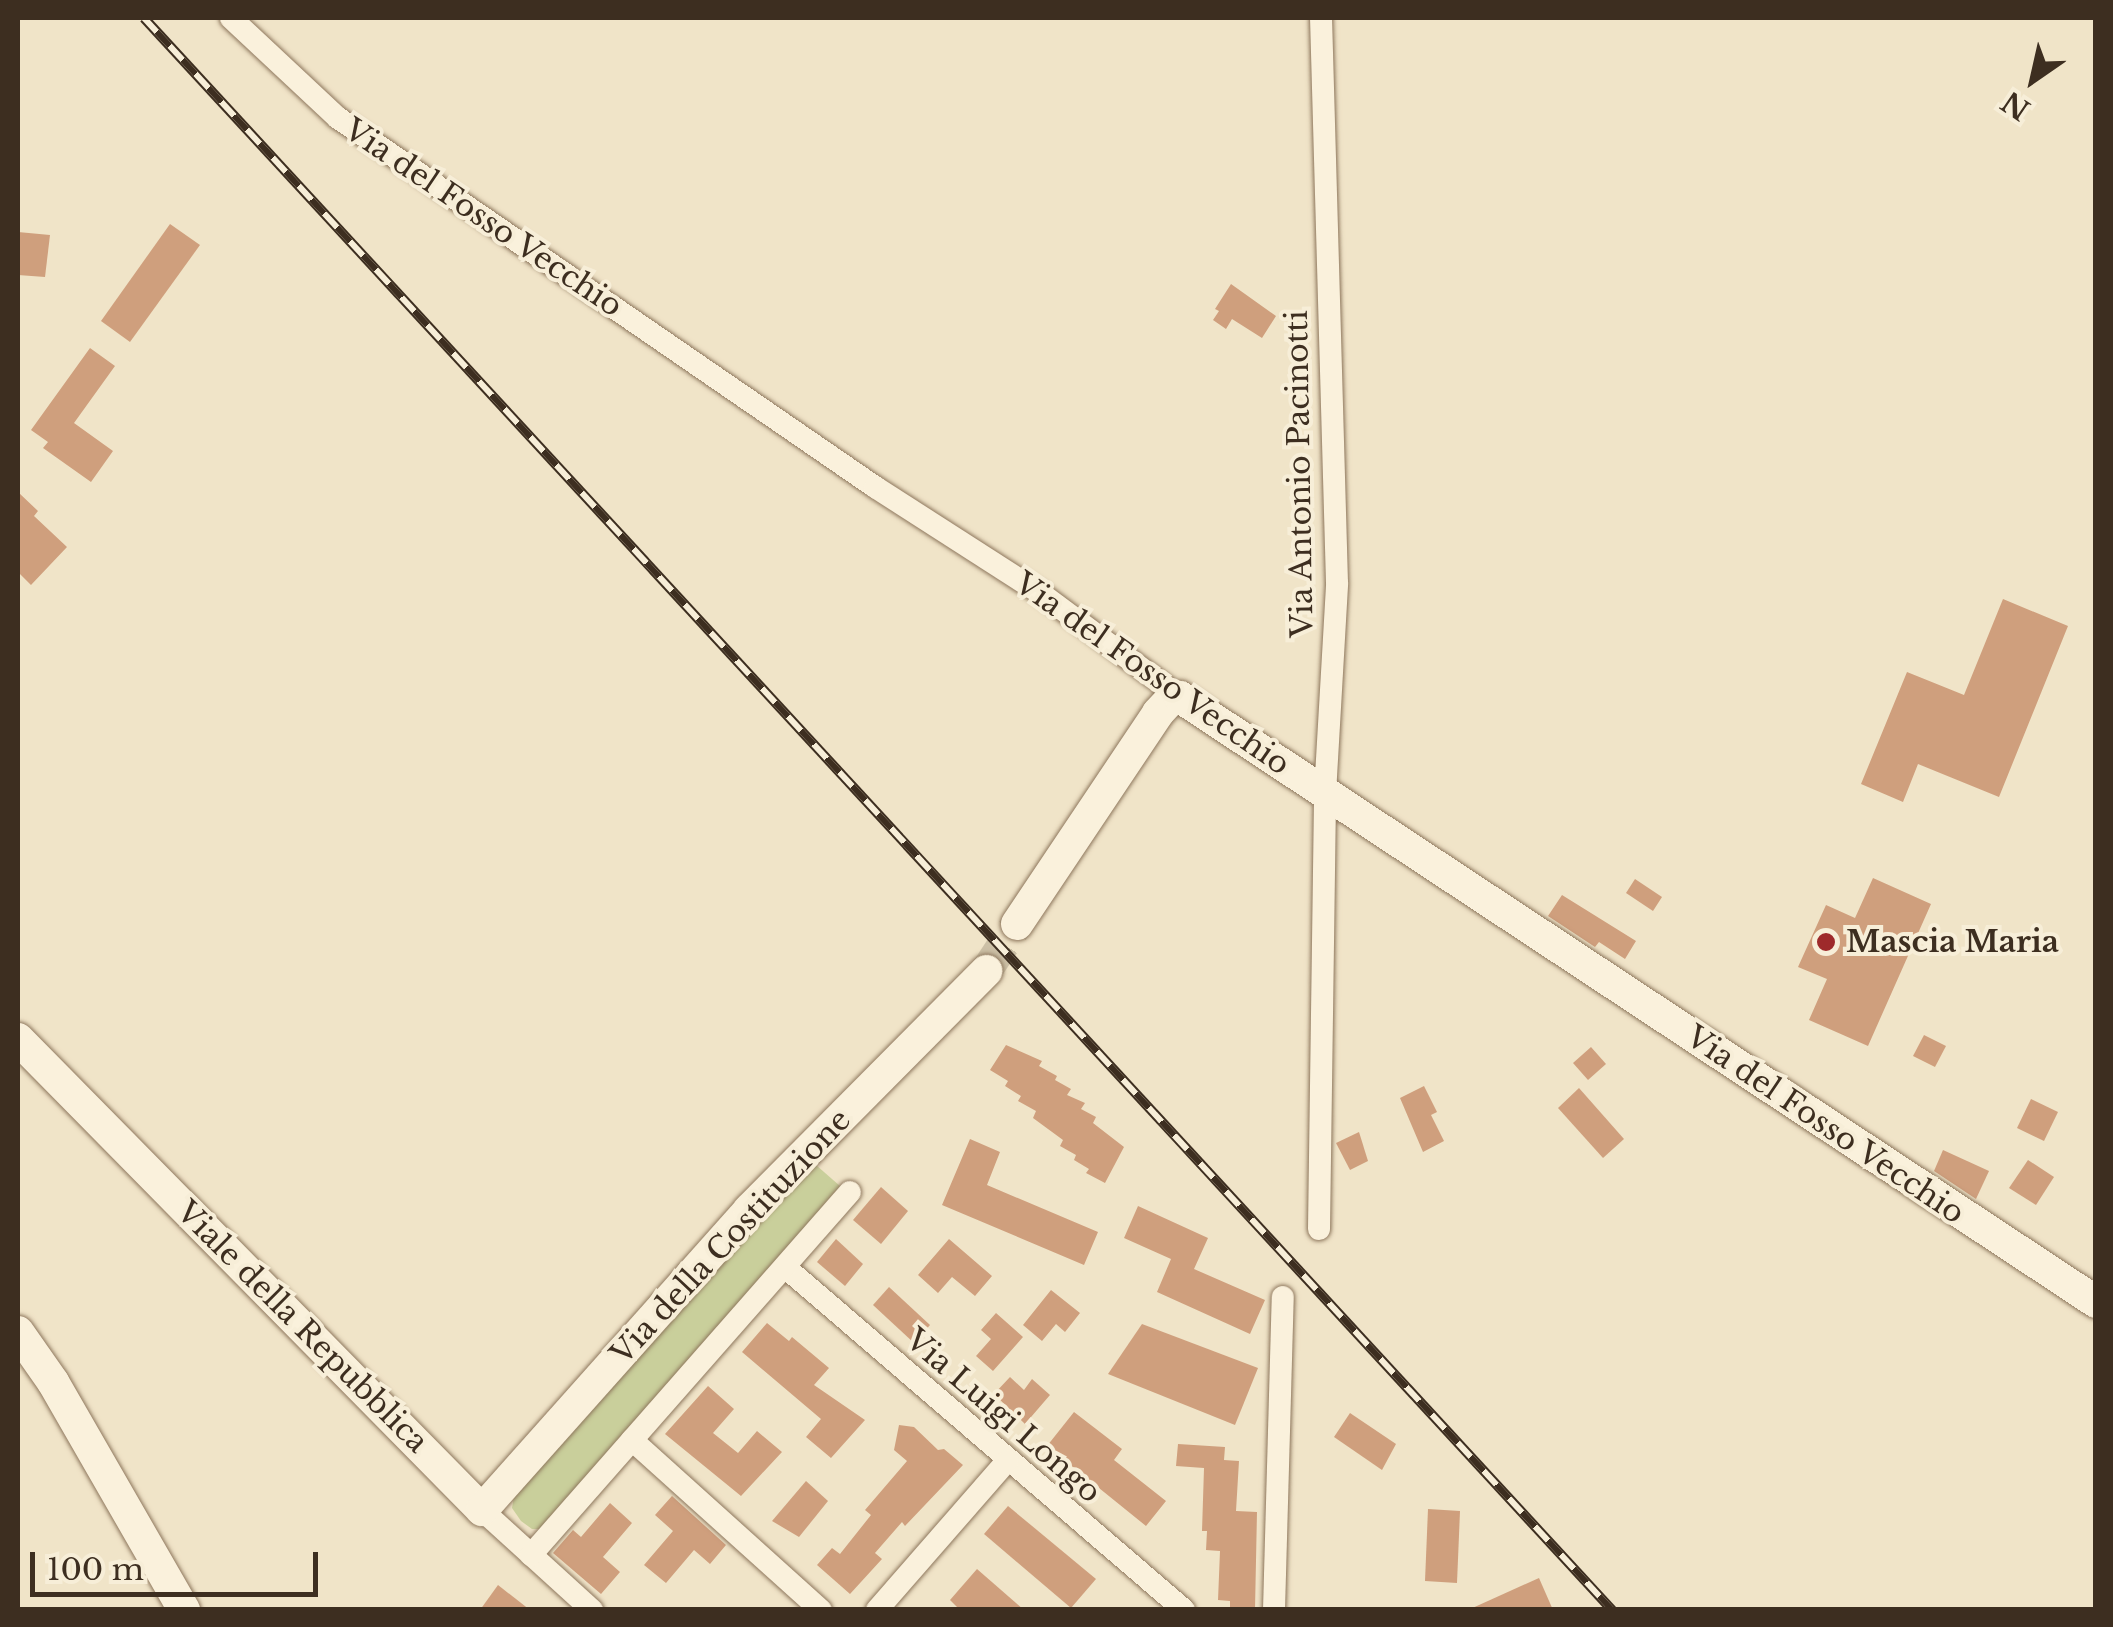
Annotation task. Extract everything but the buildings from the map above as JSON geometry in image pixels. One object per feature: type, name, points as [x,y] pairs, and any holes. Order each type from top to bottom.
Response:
[{"type":"street","name":"Via del Fosso Vecchio","points":[[231,18],[338,118],[891,498],[1043,595],[1180,698],[2096,1302]]},
{"type":"street","name":"Via Antonio Pacinotti","points":[[1319,1230],[1326,794],[1338,583],[1321,18]]},
{"type":"street","points":[[1017,924],[1158,712],[1171,699],[1180,698]]},
{"type":"street","name":"Via della Costituzione","points":[[482,1510],[749,1210],[986,970]]},
{"type":"street","name":"Viale della Repubblica","points":[[18,1039],[482,1510],[592,1610]]},
{"type":"street","points":[[531,1555],[850,1192]]},
{"type":"street","name":"Via Luigi Longo","points":[[785,1267],[1184,1610]]},
{"type":"street","points":[[1274,1610],[1283,1297]]},
{"type":"street","points":[[18,1332],[53,1382],[184,1610]]},
{"type":"street","points":[[632,1440],[821,1610]]},
{"type":"street","points":[[877,1610],[1008,1461]]},
{"type":"green space","points":[[816,1165],[840,1186],[544,1529],[532,1529],[521,1521],[512,1508],[514,1497],[762,1217]]},
{"type":"tunnel","points":[[986,971],[1017,924]]},
{"type":"railway","points":[[144,18],[1612,1610]]},
{"type":"place","name":"Mascia Maria","points":[[1826,942]]}]
